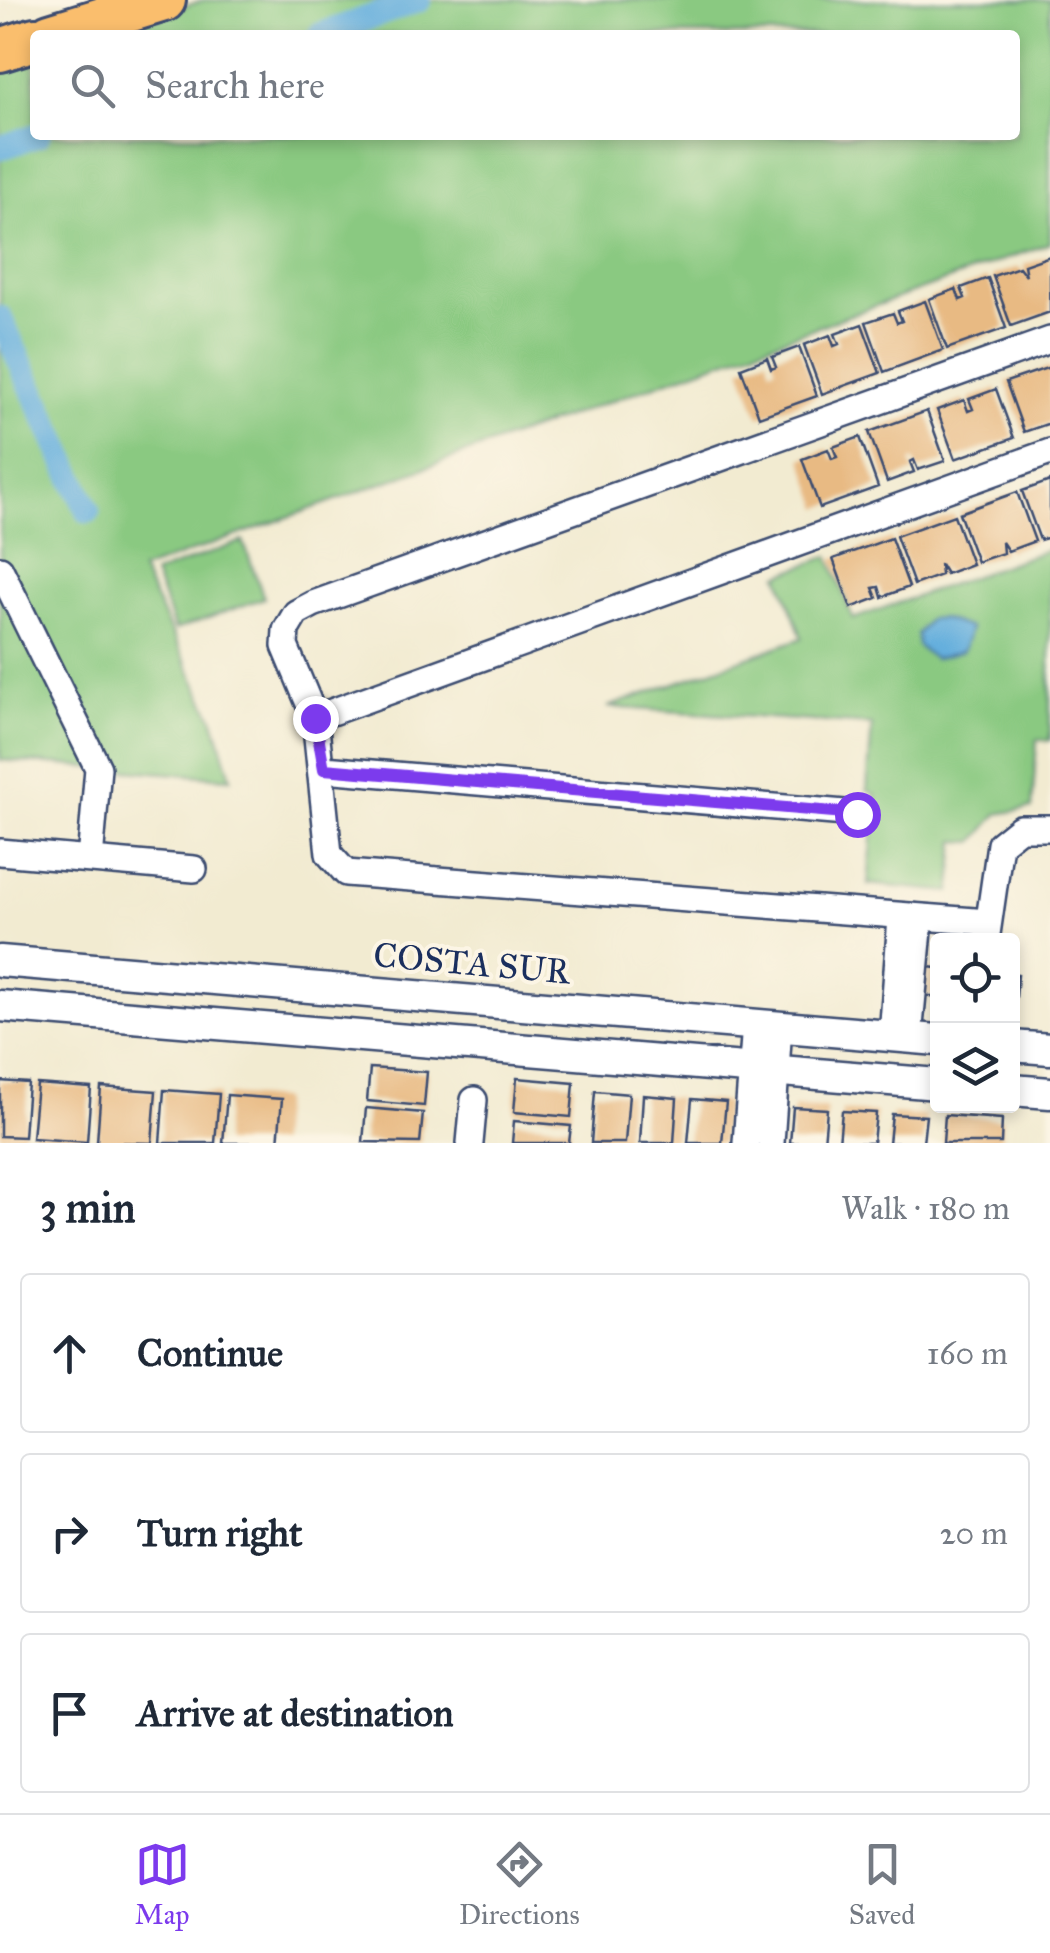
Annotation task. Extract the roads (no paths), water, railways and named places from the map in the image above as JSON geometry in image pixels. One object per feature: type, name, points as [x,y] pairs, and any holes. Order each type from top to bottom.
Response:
[{"type":"highway","points":[[66,30],[164,0]]},
{"type":"highway","points":[[0,50],[30,41]]},
{"type":"street","points":[[1050,340],[313,604],[296,613],[286,630],[285,646],[315,718],[324,769],[329,854],[346,874],[358,877],[910,918],[983,931],[1000,844],[1020,828],[1050,828]]},
{"type":"street","points":[[315,718],[1050,452]]},
{"type":"street","points":[[0,569],[98,768],[90,860]]},
{"type":"street","points":[[324,769],[857,814]]},
{"type":"street","points":[[0,852],[194,869]]},
{"type":"street","points":[[910,918],[913,1038]]},
{"type":"street","name":"COSTA SUR","points":[[0,961],[913,1038]]},
{"type":"street","points":[[0,1006],[930,1083]]},
{"type":"street","points":[[746,1143],[763,1070],[767,1025]]},
{"type":"street","points":[[1020,1047],[1050,1049]]},
{"type":"street","points":[[763,1070],[770,1143]]},
{"type":"street","points":[[1020,1091],[1050,1093]]},
{"type":"street","points":[[470,1143],[474,1100]]},
{"type":"water","points":[[941,618],[970,628],[963,651],[934,659],[918,646],[917,634],[929,619]]},
{"type":"waterway","points":[[334,30],[419,0]]},
{"type":"waterway","points":[[0,148],[30,138]]},
{"type":"waterway","points":[[0,318],[88,511]]}]
